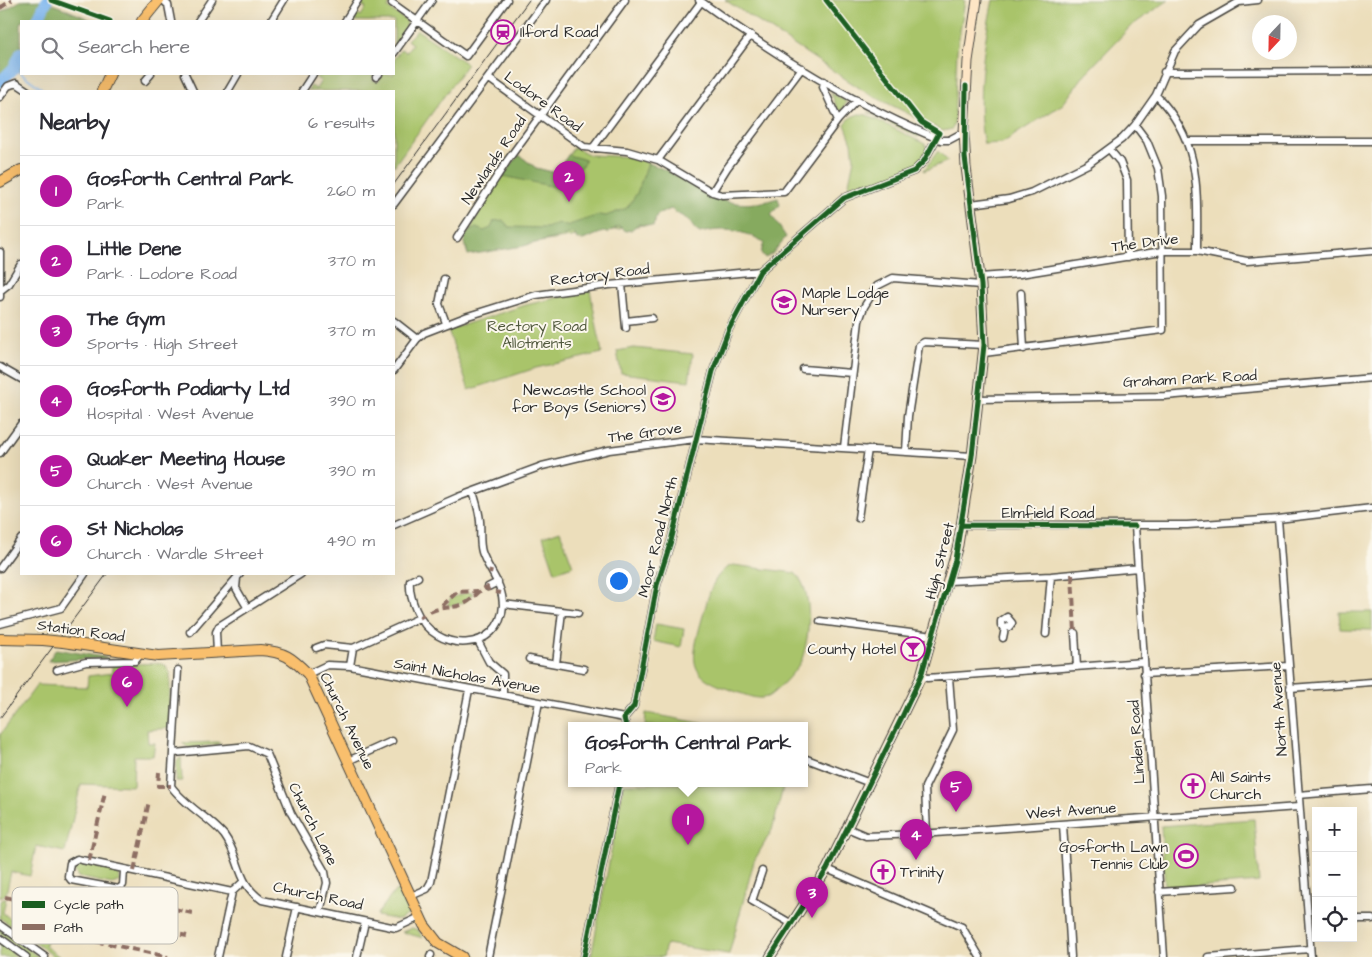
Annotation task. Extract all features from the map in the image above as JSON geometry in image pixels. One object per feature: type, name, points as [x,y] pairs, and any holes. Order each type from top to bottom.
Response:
[{"type":"main road","points":[[143,20],[159,0]]},
{"type":"main road","name":"High Street","points":[[770,957],[827,869],[921,676],[949,581],[962,525],[984,349],[981,281],[964,132],[967,69],[978,0]]},
{"type":"main road","points":[[102,90],[110,75]]},
{"type":"main road","points":[[0,182],[20,171]]},
{"type":"main road","name":"Station Road","points":[[0,639],[64,642],[158,656]]},
{"type":"main road","name":"Church Avenue","points":[[158,656],[276,652],[290,656],[308,674],[350,760],[422,921]]},
{"type":"main road","points":[[422,921],[438,943],[462,957]]},
{"type":"street","points":[[163,0],[168,5],[171,20]]},
{"type":"street","points":[[199,20],[212,0]]},
{"type":"street","points":[[272,20],[284,0]]},
{"type":"street","points":[[346,20],[358,0]]},
{"type":"street","points":[[395,52],[432,0]]},
{"type":"street","points":[[392,3],[466,56],[507,0]]},
{"type":"street","points":[[395,203],[546,0]]},
{"type":"street","name":"Newlands Road","points":[[457,238],[539,115],[625,0]]},
{"type":"street","points":[[971,204],[1009,199],[1032,192],[1088,164],[1109,149],[1135,125],[1156,94],[1164,72],[1175,51],[1199,26],[1239,2],[1258,0]]},
{"type":"street","points":[[592,149],[700,1],[802,68],[857,100],[936,139],[949,140],[964,132]]},
{"type":"street","points":[[658,160],[751,35]]},
{"type":"street","points":[[712,192],[727,168],[802,68]]},
{"type":"street","points":[[1164,72],[1372,71]]},
{"type":"street","points":[[145,82],[150,75]]},
{"type":"street","points":[[185,75],[193,90]]},
{"type":"street","points":[[229,90],[237,75]]},
{"type":"street","points":[[303,90],[312,75]]},
{"type":"street","name":"Lodore Road","points":[[488,78],[584,147],[627,151],[658,160],[712,192],[722,195],[784,192],[838,120],[857,100]]},
{"type":"street","points":[[824,80],[823,87],[838,120]]},
{"type":"street","points":[[0,97],[8,86],[16,83],[26,90]]},
{"type":"street","points":[[1156,94],[1168,107],[1187,141],[1197,177],[1197,251]]},
{"type":"street","points":[[906,451],[908,416],[919,345],[924,342],[984,349],[1024,349],[1163,330],[1162,196],[1158,168],[1147,141],[1135,125]]},
{"type":"street","points":[[760,271],[844,198],[914,171],[924,160],[936,139]]},
{"type":"street","points":[[1187,141],[1372,141]]},
{"type":"street","points":[[1109,149],[1120,162],[1126,180],[1128,257]]},
{"type":"street","name":"The Drive","points":[[844,448],[858,320],[877,286],[893,278],[981,281],[1162,251],[1197,251],[1247,261],[1372,251]]},
{"type":"street","points":[[0,252],[0,296]]},
{"type":"street","points":[[0,291],[9,284],[20,266]]},
{"type":"street","name":"Rectory Road","points":[[395,369],[417,338],[446,324],[536,296],[622,284],[760,271]]},
{"type":"street","name":"Moor Road North","points":[[624,718],[634,706],[657,585],[671,541],[713,371],[729,329],[760,271]]},
{"type":"street","points":[[444,278],[439,304],[446,324]]},
{"type":"street","points":[[622,284],[626,324],[652,318]]},
{"type":"street","points":[[1021,293],[1024,349]]},
{"type":"street","points":[[395,323],[417,338]]},
{"type":"street","points":[[0,367],[20,377]]},
{"type":"street","points":[[803,369],[852,373]]},
{"type":"street","name":"Graham Park Road","points":[[979,399],[1165,396],[1372,378]]},
{"type":"street","points":[[0,453],[20,425]]},
{"type":"street","name":"The Grove","points":[[395,524],[542,466],[609,450],[695,438],[972,456]]},
{"type":"street","points":[[858,518],[868,449]]},
{"type":"street","points":[[418,577],[410,580],[409,587],[419,618],[431,632],[443,640],[454,643],[478,641],[492,630],[500,617],[503,604],[498,582],[481,550],[480,518],[473,492]]},
{"type":"street","name":"Elmfield Road","points":[[962,525],[1135,526],[1278,519],[1372,508]]},
{"type":"street","name":"North Avenue","points":[[1278,519],[1310,957]]},
{"type":"street","name":"Linden Road","points":[[1135,526],[1164,957]]},
{"type":"street","points":[[0,568],[20,541]]},
{"type":"street","points":[[949,581],[1051,576],[1138,568]]},
{"type":"street","points":[[0,624],[61,608],[84,575]]},
{"type":"street","points":[[217,653],[216,632],[220,626],[247,607],[300,575]]},
{"type":"street","points":[[238,576],[236,588],[247,607]]},
{"type":"street","points":[[190,632],[238,576]]},
{"type":"street","points":[[1046,634],[1051,576]]},
{"type":"street","points":[[488,587],[498,582]]},
{"type":"street","points":[[503,604],[578,613]]},
{"type":"street","points":[[556,664],[562,611]]},
{"type":"street","points":[[316,648],[324,644],[353,648],[419,618]]},
{"type":"street","points":[[820,621],[933,636]]},
{"type":"street","points":[[1003,638],[1005,628]]},
{"type":"street","points":[[1075,633],[1077,667]]},
{"type":"street","points":[[478,641],[489,662],[503,674],[503,695]]},
{"type":"street","points":[[350,666],[353,648]]},
{"type":"street","points":[[57,670],[86,662],[135,661],[141,654]]},
{"type":"street","points":[[529,659],[584,669]]},
{"type":"street","points":[[921,676],[927,678],[1143,662]]},
{"type":"street","name":"Saint Nicholas Avenue","points":[[308,674],[326,665],[350,666],[624,718]]},
{"type":"street","points":[[1144,674],[1289,666]]},
{"type":"street","name":"Church Road","points":[[178,670],[171,786],[179,797],[224,835],[250,892],[262,900],[396,928],[422,921]]},
{"type":"street","points":[[927,834],[925,787],[953,730],[949,676]]},
{"type":"street","points":[[1290,688],[1372,682]]},
{"type":"street","points":[[411,896],[426,888],[431,882],[469,690]]},
{"type":"street","points":[[488,957],[539,702]]},
{"type":"street","points":[[624,718],[625,722]]},
{"type":"street","points":[[350,760],[392,741]]},
{"type":"street","name":"Church Lane","points":[[174,754],[249,746],[259,748],[267,754],[291,813],[325,872],[327,883],[320,912]]},
{"type":"street","points":[[808,760],[870,783]]},
{"type":"street","points":[[584,957],[617,787]]},
{"type":"street","points":[[1298,795],[1372,789]]},
{"type":"street","name":"West Avenue","points":[[847,828],[866,836],[927,834],[1298,806]]},
{"type":"street","points":[[1063,824],[1071,957]]},
{"type":"street","points":[[108,887],[71,880],[68,876],[70,863],[77,859],[120,868],[124,871]]},
{"type":"street","points":[[124,871],[129,869],[232,892]]},
{"type":"street","points":[[827,869],[962,928],[980,957]]},
{"type":"street","points":[[121,887],[123,885],[124,871]]},
{"type":"street","points":[[762,871],[752,901],[792,924]]},
{"type":"street","points":[[218,957],[232,892],[244,882]]},
{"type":"street","points":[[1160,892],[1235,887]]},
{"type":"street","points":[[286,957],[297,907]]},
{"type":"street","points":[[1357,920],[1372,919]]},
{"type":"street","points":[[357,957],[365,922]]},
{"type":"street","points":[[0,925],[12,934]]},
{"type":"street","points":[[0,938],[26,957]]},
{"type":"street","points":[[26,944],[44,957]]},
{"type":"street","points":[[1208,957],[1310,949]]},
{"type":"green space","points":[[43,0],[92,20],[20,20],[20,70],[0,87],[0,13],[20,1]]},
{"type":"green space","points":[[364,0],[391,0],[388,8],[407,21],[406,29],[395,46],[395,20],[352,20],[356,13],[361,16],[366,8],[361,5]]},
{"type":"green space","points":[[725,0],[965,0],[957,50],[954,125],[952,129],[943,131],[867,93]]},
{"type":"green space","points":[[993,0],[1169,0],[1131,26],[1085,74],[1063,104],[1002,143],[984,144],[980,110],[982,72]]},
{"type":"green space","points":[[417,30],[467,64],[395,165],[395,90],[309,90],[311,86],[316,89],[321,81],[316,78],[318,75],[373,75],[373,80],[378,82],[382,75],[395,75],[395,58],[401,49],[406,52],[412,44],[407,40]]},
{"type":"green space","points":[[831,93],[847,102],[841,111],[838,110]]},
{"type":"green space","points":[[868,112],[881,115],[920,134],[918,137]]},
{"type":"green space","points":[[859,114],[867,115],[925,144],[927,149],[922,158],[914,166],[894,177],[848,188],[854,159],[852,143],[845,124],[851,117]]},
{"type":"green space","points":[[574,147],[590,155],[634,157],[661,169],[653,191],[655,223],[468,254],[464,243],[475,219],[519,155],[536,168],[556,173]]},
{"type":"green space","points":[[938,151],[948,161],[924,171],[924,170]]},
{"type":"green space","points":[[519,155],[536,168],[556,173],[568,155],[586,160],[565,189],[503,176]]},
{"type":"green space","points":[[648,163],[724,200],[739,203],[757,203],[778,198],[780,205],[771,214],[786,237],[772,254],[765,258],[761,253],[764,242],[733,231],[717,230],[700,233],[687,219],[671,209],[657,215],[653,226],[638,224],[631,230],[626,231],[619,226],[608,233],[603,232],[583,240],[577,239],[574,233],[523,246],[468,255],[464,239],[468,232],[476,228],[484,231],[491,228],[494,221],[503,220],[509,227],[547,228],[558,223],[566,226],[599,215],[606,216],[627,208],[637,193]]},
{"type":"green space","name":"Rectory Road Allotments","points":[[590,290],[602,353],[536,368],[469,390],[448,330],[526,305]]},
{"type":"green space","points":[[634,348],[693,354],[689,381],[621,373],[617,351]]},
{"type":"green space","points":[[560,531],[573,566],[555,572],[543,537]]},
{"type":"green space","points":[[733,565],[795,573],[801,581],[808,602],[807,638],[802,659],[787,679],[773,693],[766,697],[751,697],[723,687],[702,676],[697,669],[695,649],[711,588],[720,574]]},
{"type":"green space","points":[[467,592],[473,593],[462,603],[447,605],[451,598]]},
{"type":"green space","points":[[1339,612],[1372,612],[1372,630],[1340,629]]},
{"type":"green space","points":[[656,624],[684,629],[681,647],[653,641]]},
{"type":"green space","points":[[56,649],[108,658],[48,661]]},
{"type":"green space","points":[[159,663],[166,666],[170,673],[170,728],[147,730],[148,743],[155,743],[153,756],[134,756],[133,786],[81,784],[65,852],[36,846],[30,876],[11,872],[6,894],[0,897],[0,735],[37,685],[87,687],[88,676],[112,673],[112,665]]},
{"type":"green space","points":[[646,713],[694,722],[645,722]]},
{"type":"green space","points":[[220,742],[219,744],[189,748],[182,743]]},
{"type":"green space","points":[[181,757],[182,781],[176,781],[177,761]]},
{"type":"green space","points":[[623,787],[783,787],[772,830],[754,861],[729,954],[666,944],[663,957],[591,957]]},
{"type":"green space","points":[[1254,819],[1259,882],[1165,889],[1161,826]]},
{"type":"green space","points":[[81,863],[119,872],[120,881],[112,884],[78,877],[74,870]]},
{"type":"green space","points":[[396,890],[399,891],[409,914],[399,920],[377,916],[377,914]]},
{"type":"green space","points":[[6,898],[3,913],[12,920],[12,927],[0,918],[0,901]]},
{"type":"green space","points":[[412,928],[418,930],[423,938],[402,932]]},
{"type":"green space","points":[[0,929],[12,938],[12,944],[0,934]]},
{"type":"green space","points":[[0,941],[17,957],[0,957]]},
{"type":"green space","points":[[13,944],[21,944],[39,957],[29,957]]},
{"type":"green space","points":[[37,944],[45,944],[45,946],[60,957],[55,957]]},
{"type":"waterway","points":[[37,20],[47,0]]},
{"type":"waterway","points":[[0,82],[14,68],[20,55]]},
{"type":"waterway","points":[[14,68],[20,72]]},
{"type":"waterway","points":[[23,75],[44,90]]},
{"type":"tram line","points":[[395,183],[529,0]]},
{"type":"tram line","points":[[0,718],[106,575]]},
{"type":"marked path","points":[[0,8],[12,0]]},
{"type":"marked path","points":[[490,574],[491,570]]},
{"type":"marked path","points":[[1072,574],[1075,633]]},
{"type":"marked path","points":[[430,612],[465,604],[487,587],[489,592]]},
{"type":"marked path","points":[[442,606],[457,592],[478,591]]},
{"type":"marked path","points":[[496,592],[501,593]]},
{"type":"marked path","points":[[419,618],[424,615]]},
{"type":"marked path","points":[[159,772],[158,786],[171,786]]},
{"type":"marked path","points":[[89,861],[105,792]]},
{"type":"marked path","points":[[134,871],[149,801]]},
{"type":"marked path","points":[[5,897],[12,898]]},
{"type":"marked path","points":[[178,910],[192,913]]},
{"type":"marked path","points":[[178,934],[187,936]]},
{"type":"marked path","points":[[108,944],[168,957]]},
{"type":"cycle path","points":[[51,0],[107,20]]},
{"type":"cycle path","points":[[625,722],[624,718],[634,706],[657,585],[671,541],[713,371],[729,329],[760,271],[844,198],[914,171],[924,161],[939,133],[921,122],[826,0]]},
{"type":"cycle path","points":[[770,957],[827,869],[901,719],[921,676],[955,560],[972,456],[984,345],[981,285],[965,157],[966,86]]},
{"type":"cycle path","points":[[962,525],[1135,526]]},
{"type":"cycle path","points":[[584,957],[618,787]]},
{"type":"place","name":"Ilford Road","points":[[503,32]]},
{"type":"place","name":"Little Dene","points":[[569,202]]},
{"type":"place","name":"Maple Lodge Nursery","points":[[784,302]]},
{"type":"place","name":"Newcastle School for Boys (Seniors)","points":[[663,399]]},
{"type":"place","name":"County Hotel","points":[[913,649]]},
{"type":"place","name":"St Nicholas","points":[[127,707]]},
{"type":"place","name":"All Saints Church","points":[[1193,786]]},
{"type":"place","name":"Quaker Meeting House","points":[[956,812]]},
{"type":"place","name":"Gosforth Central Park","points":[[688,845]]},
{"type":"place","name":"Gosforth Lawn Tennis Club","points":[[1186,856]]},
{"type":"place","name":"Gosforth Podiarty Ltd","points":[[916,860]]},
{"type":"place","name":"Trinity","points":[[883,872]]},
{"type":"place","name":"The Gym","points":[[812,918]]}]
